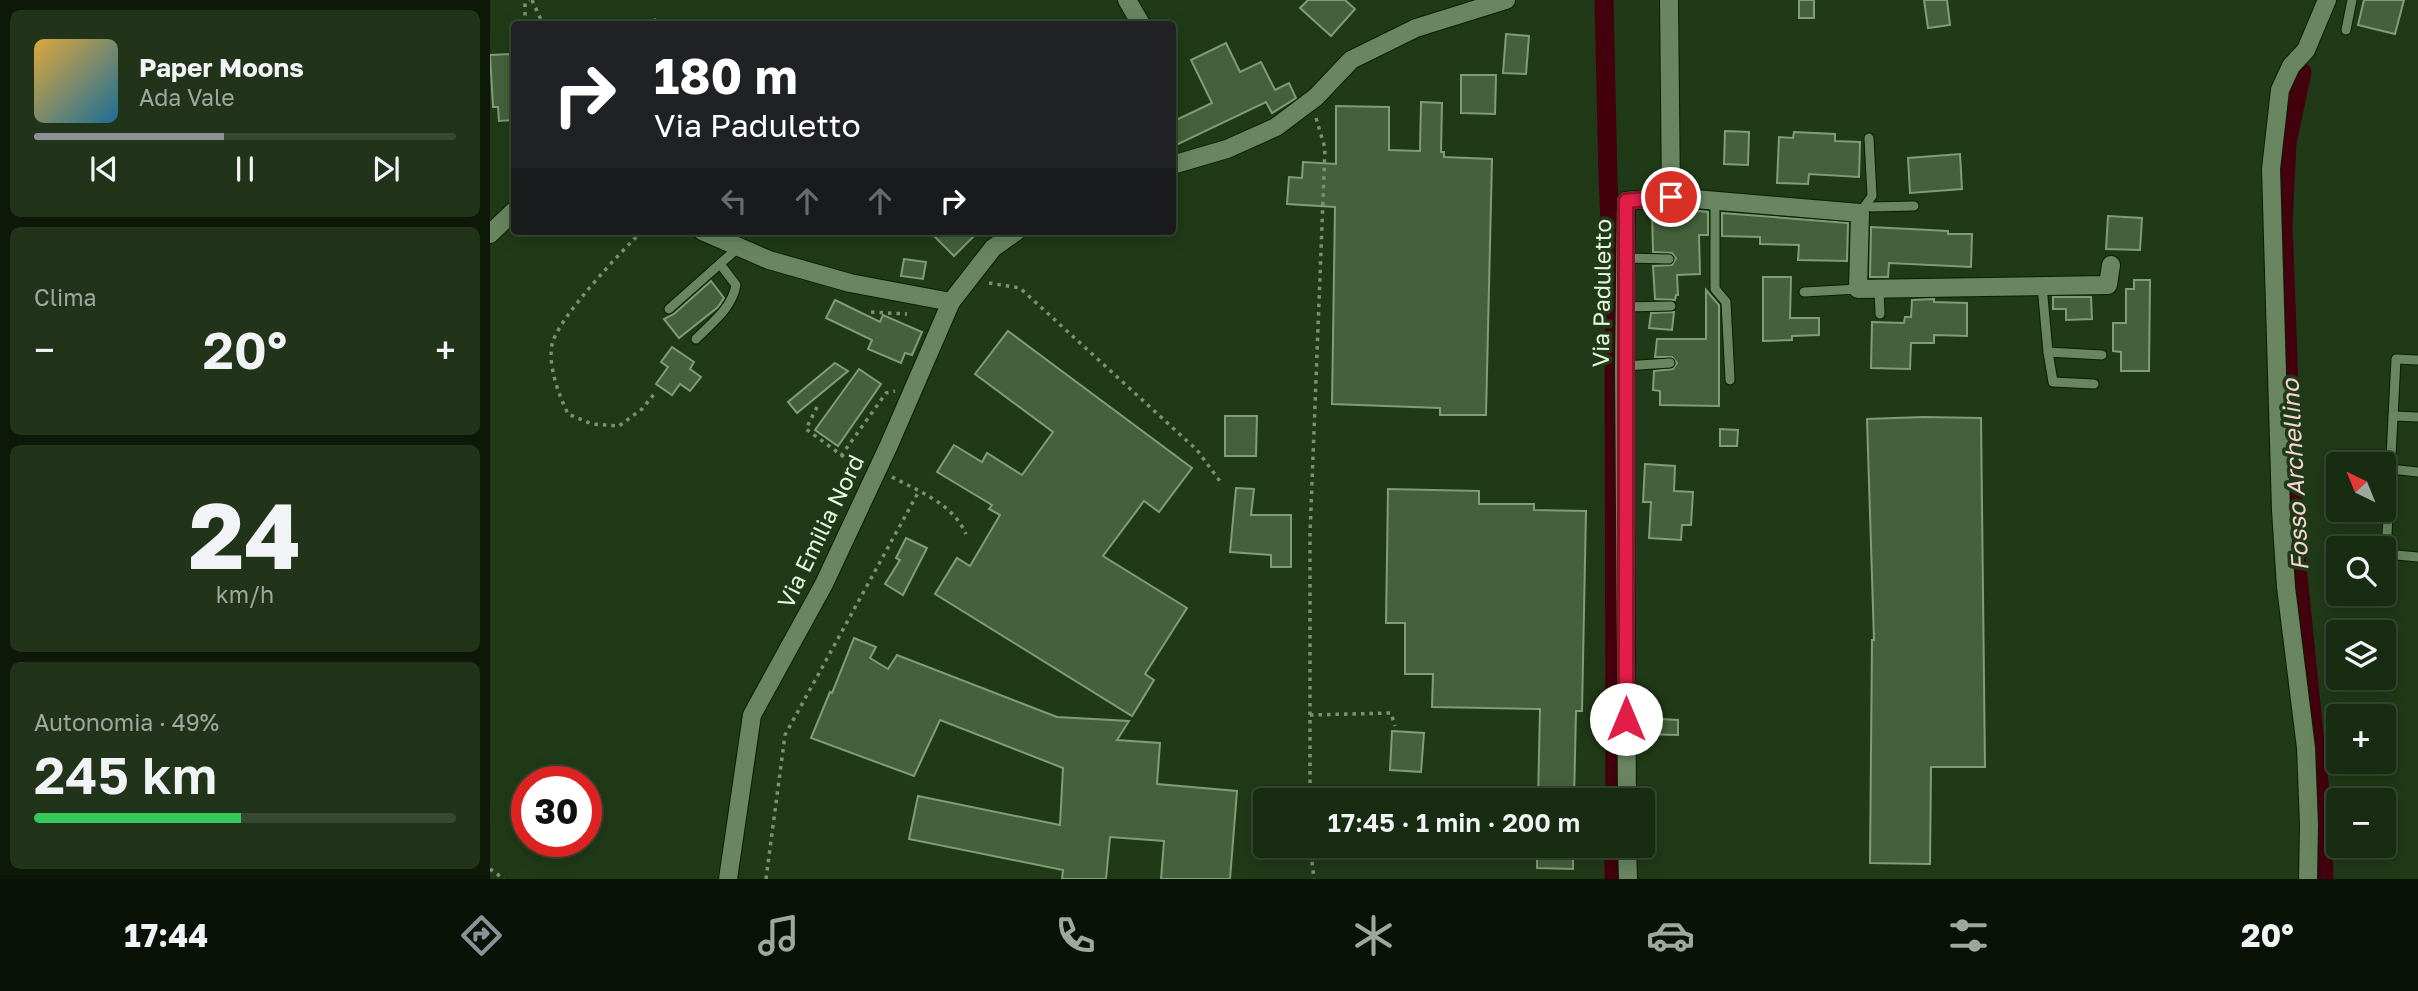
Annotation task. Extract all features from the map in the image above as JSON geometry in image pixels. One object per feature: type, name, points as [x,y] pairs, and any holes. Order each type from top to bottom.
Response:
[{"type":"street","points":[[1128,0],[1139,21]]},
{"type":"street","points":[[1176,164],[1227,149],[1276,127],[1309,102],[1351,60],[1416,28],[1506,0]]},
{"type":"street","points":[[1669,0],[1671,197]]},
{"type":"street","points":[[2308,879],[2306,748],[2281,510],[2271,169],[2280,90],[2291,65],[2306,50],[2327,0]]},
{"type":"street","name":"Via Paduletto","points":[[1627,788],[1624,366],[1626,201],[1671,197],[1864,208]]},
{"type":"street","points":[[1864,208],[1858,289],[2108,285],[2111,265]]},
{"type":"street","points":[[490,234],[511,215]]},
{"type":"street","points":[[712,235],[769,260],[850,283],[951,302]]},
{"type":"street","name":"Via Emilia Nord","points":[[728,879],[752,715],[824,584],[951,302],[993,248],[1011,235]]},
{"type":"street","points":[[1627,858],[1628,879]]},
{"type":"lane","points":[[2346,30],[2352,0]]},
{"type":"lane","points":[[1864,208],[1872,197],[1869,138]]},
{"type":"lane","points":[[1715,200],[1715,289],[1726,302],[1730,380]]},
{"type":"lane","points":[[1864,208],[1914,206]]},
{"type":"lane","points":[[669,309],[740,247]]},
{"type":"lane","points":[[1625,258],[1669,259]]},
{"type":"lane","points":[[696,339],[734,298],[736,285],[720,264]]},
{"type":"lane","points":[[2042,286],[2053,382],[2094,384]]},
{"type":"lane","points":[[1879,288],[1880,314]]},
{"type":"lane","points":[[1804,292],[1858,289]]},
{"type":"lane","points":[[1625,307],[1671,306]]},
{"type":"lane","points":[[2048,352],[2102,355]]},
{"type":"lane","points":[[2391,452],[2396,359],[2418,360]]},
{"type":"lane","points":[[1624,366],[1670,363]]},
{"type":"lane","points":[[2393,416],[2418,417]]},
{"type":"lane","points":[[2396,470],[2418,472]]},
{"type":"lane","points":[[2388,522],[2386,554],[2418,557]]},
{"type":"path","points":[[525,21],[525,3],[531,0],[542,21]]},
{"type":"path","points":[[653,21],[658,19]]},
{"type":"path","points":[[1309,102],[1325,148],[1310,534],[1310,788]]},
{"type":"path","points":[[638,235],[565,320],[552,342],[553,367],[559,395],[568,414],[592,424],[619,426],[642,409],[655,393]]},
{"type":"path","points":[[971,277],[992,284],[1020,288],[1197,450],[1222,484]]},
{"type":"path","points":[[841,456],[886,393],[914,387]]},
{"type":"path","points":[[817,407],[806,429],[864,471],[877,469],[943,505],[960,522],[966,534]]},
{"type":"path","points":[[766,879],[785,735],[919,491]]},
{"type":"path","points":[[1309,715],[1391,713],[1395,726]]},
{"type":"path","points":[[1312,858],[1314,879]]},
{"type":"path","points":[[490,869],[504,879]]},
{"type":"building","points":[[1308,0],[1345,0],[1355,9],[1331,36],[1300,8]]},
{"type":"building","points":[[1799,0],[1814,0],[1814,18],[1799,18]]},
{"type":"building","points":[[1924,0],[1947,0],[1950,25],[1928,28]]},
{"type":"building","points":[[2364,0],[2404,0],[2395,34],[2358,25]]},
{"type":"building","points":[[1506,34],[1529,36],[1526,74],[1503,73]]},
{"type":"building","points":[[1226,43],[1240,72],[1261,62],[1275,90],[1289,83],[1296,98],[1272,113],[1266,102],[1176,145],[1176,120],[1212,103],[1191,60]]},
{"type":"building","points":[[510,54],[511,120],[499,121],[498,107],[493,107],[490,55]]},
{"type":"building","points":[[1461,75],[1496,75],[1495,114],[1461,113]]},
{"type":"building","points":[[1421,102],[1442,103],[1441,152],[1444,152],[1444,157],[1492,159],[1486,415],[1440,415],[1440,408],[1332,404],[1335,207],[1287,204],[1289,177],[1302,178],[1303,162],[1336,164],[1336,106],[1389,107],[1389,150],[1420,151]]},
{"type":"building","points":[[1725,131],[1749,132],[1748,165],[1724,164]]},
{"type":"building","points":[[1794,132],[1835,134],[1835,141],[1860,142],[1859,177],[1809,174],[1808,184],[1777,183],[1779,137],[1793,138]]},
{"type":"building","points":[[1960,154],[1962,189],[1910,193],[1908,158]]},
{"type":"building","points":[[1671,208],[1708,212],[1708,235],[1699,235],[1700,274],[1677,275],[1678,295],[1675,300],[1655,299],[1653,266],[1672,265],[1676,258],[1672,253],[1653,252],[1652,211]]},
{"type":"building","points":[[1722,213],[1848,223],[1847,261],[1798,260],[1799,245],[1760,244],[1760,237],[1722,236]]},
{"type":"building","points":[[2108,216],[2142,218],[2140,250],[2106,249]]},
{"type":"building","points":[[1871,227],[1972,234],[1971,267],[1889,263],[1888,277],[1870,277]]},
{"type":"building","points":[[933,235],[975,235],[954,256]]},
{"type":"building","points":[[904,259],[926,262],[923,279],[901,276]]},
{"type":"building","points":[[1763,277],[1791,277],[1790,318],[1819,318],[1819,335],[1763,341]]},
{"type":"building","points":[[2134,280],[2150,280],[2149,371],[2121,371],[2121,352],[2113,351],[2113,323],[2126,323],[2126,289],[2134,289]]},
{"type":"building","points":[[711,281],[724,298],[718,307],[679,338],[664,319],[674,314]]},
{"type":"building","points":[[1706,290],[1719,305],[1719,406],[1660,405],[1660,391],[1653,390],[1654,371],[1673,369],[1677,363],[1672,357],[1655,357],[1657,339],[1706,339]]},
{"type":"building","points":[[2053,297],[2091,297],[2092,319],[2066,320],[2066,309],[2053,309]]},
{"type":"building","points":[[1934,299],[1934,302],[1967,303],[1967,336],[1934,335],[1934,343],[1911,343],[1910,369],[1871,368],[1872,322],[1904,323],[1905,317],[1911,317],[1912,300]]},
{"type":"building","points":[[835,300],[880,322],[883,315],[922,332],[912,355],[905,353],[901,363],[868,349],[872,340],[826,318]]},
{"type":"building","points":[[1674,312],[1672,330],[1649,328],[1651,313]]},
{"type":"building","points":[[1008,331],[1192,468],[1159,512],[1144,501],[1103,556],[1187,608],[1145,674],[1154,680],[1132,716],[935,594],[957,558],[970,566],[1000,515],[989,509],[992,505],[937,472],[954,445],[982,462],[987,453],[1022,475],[1053,432],[975,374]]},
{"type":"building","points":[[672,347],[694,362],[690,369],[701,377],[690,391],[680,384],[672,395],[656,384],[668,367],[661,362]]},
{"type":"building","points":[[835,363],[848,371],[797,413],[788,402]]},
{"type":"building","points":[[859,369],[881,384],[838,446],[815,430]]},
{"type":"building","points":[[1225,416],[1257,416],[1256,456],[1225,456]]},
{"type":"building","points":[[1981,418],[1985,767],[1931,767],[1930,864],[1870,863],[1874,640],[1867,419]]},
{"type":"building","points":[[1720,429],[1738,430],[1737,446],[1720,446]]},
{"type":"building","points":[[1645,464],[1675,466],[1674,491],[1693,492],[1691,525],[1682,525],[1681,540],[1649,538],[1651,502],[1643,502]]},
{"type":"building","points":[[1236,488],[1254,489],[1251,515],[1291,515],[1291,567],[1271,567],[1271,555],[1230,552]]},
{"type":"building","points":[[1388,489],[1479,491],[1479,504],[1534,504],[1534,510],[1586,511],[1582,711],[1576,711],[1574,788],[1538,788],[1540,709],[1432,707],[1433,674],[1405,674],[1405,623],[1386,623]]},
{"type":"building","points":[[906,538],[927,548],[903,595],[885,584],[900,560],[896,558]]},
{"type":"building","points":[[854,638],[876,647],[870,658],[888,669],[897,655],[1057,717],[1129,721],[1117,740],[1160,743],[1157,784],[1237,791],[1230,879],[1161,879],[1164,841],[1110,837],[1106,879],[1062,879],[1063,870],[909,839],[918,796],[1060,825],[1063,768],[940,720],[914,776],[811,738]]},
{"type":"building","points":[[1642,718],[1678,720],[1678,735],[1641,734]]},
{"type":"building","points":[[1392,731],[1424,733],[1421,772],[1390,770]]},
{"type":"building","points":[[1537,858],[1573,858],[1573,869],[1537,868]]},
{"type":"waterway","points":[[1604,0],[1614,314],[1615,788]]},
{"type":"waterway","name":"Fosso Archellino","points":[[2302,72],[2287,143],[2283,224],[2295,546],[2322,813],[2324,879]]},
{"type":"waterway","points":[[1614,858],[1614,879]]},
{"type":"route","points":[[1626,719],[1626,201],[1671,197]]}]
